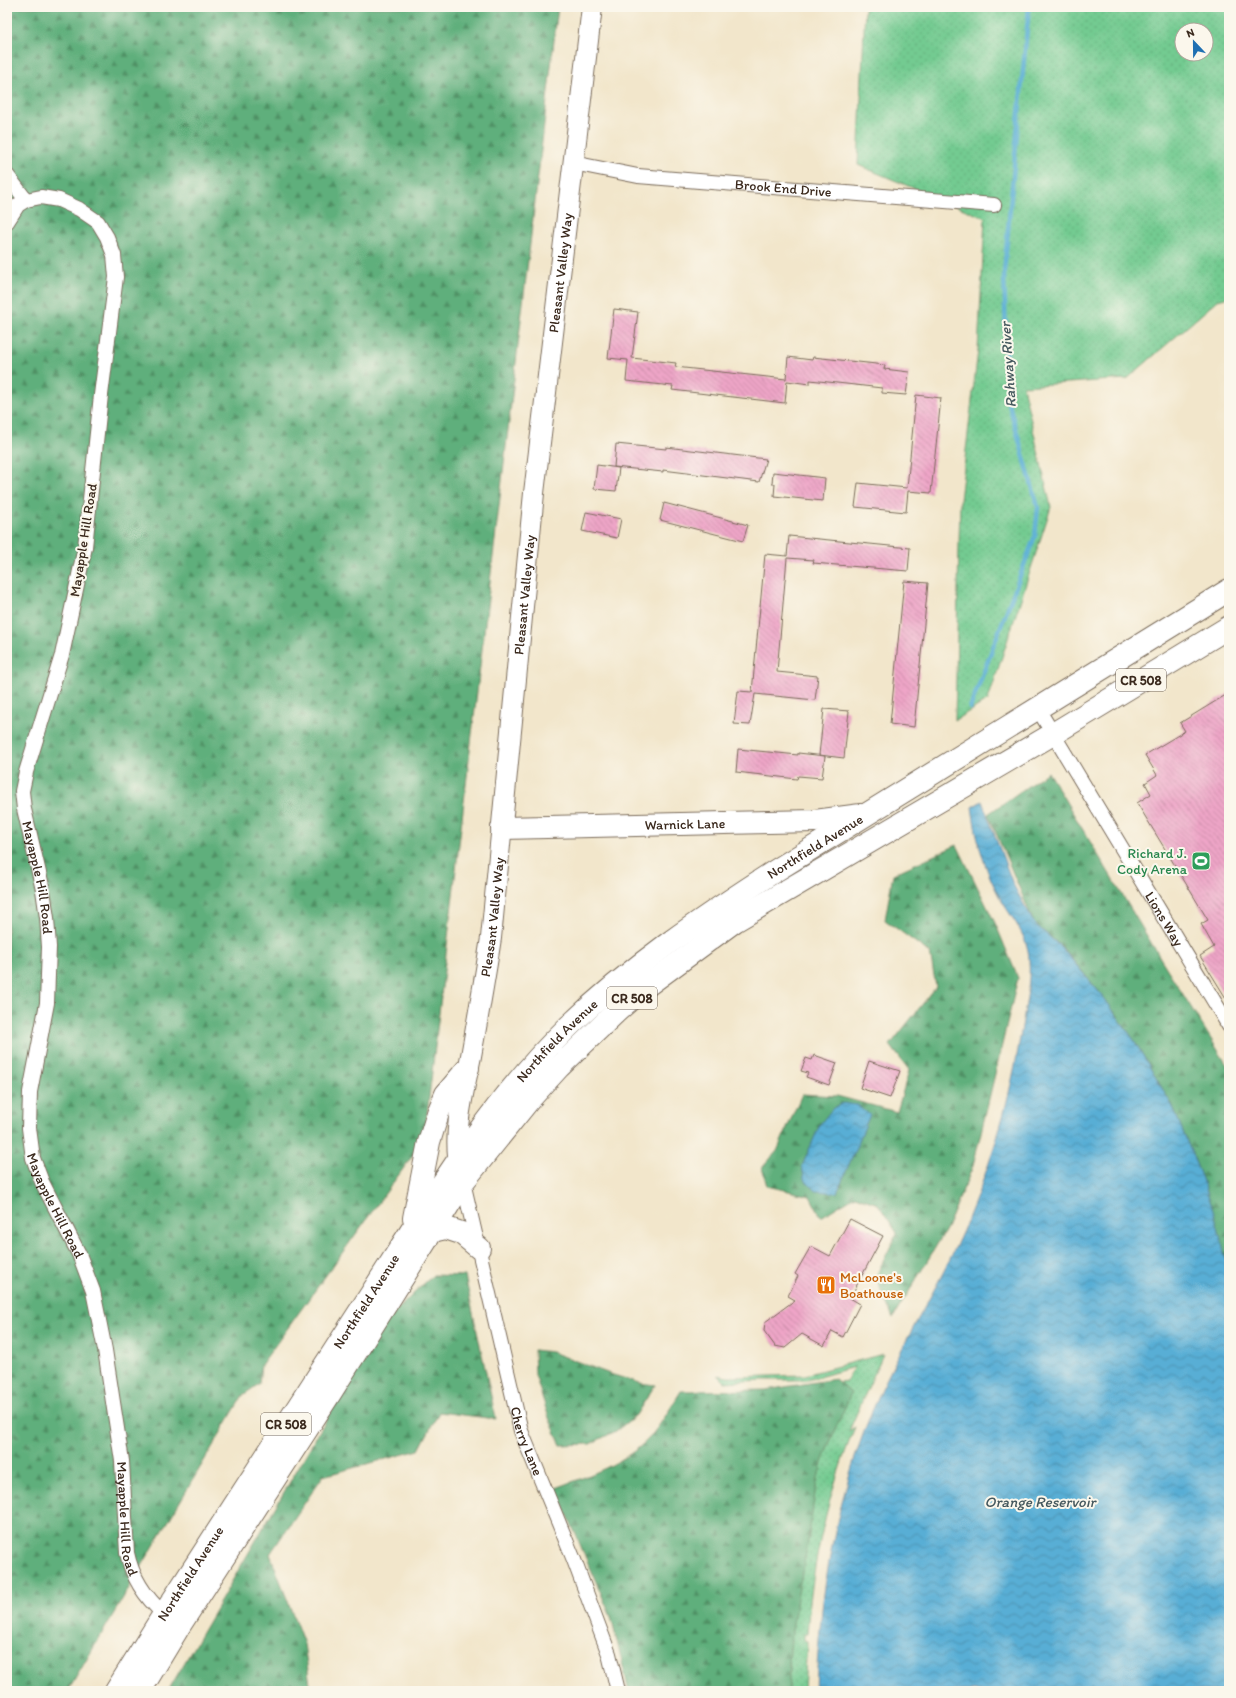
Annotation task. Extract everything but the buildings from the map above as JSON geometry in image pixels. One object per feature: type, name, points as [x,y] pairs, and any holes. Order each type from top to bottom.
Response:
[{"type":"main road","name":"Pleasant Valley Way","points":[[463,1182],[458,1159],[461,1103],[491,938],[534,493],[592,7]]},
{"type":"main road","name":"Northfield Avenue","points":[[140,1691],[180,1625],[331,1392],[422,1231],[458,1159],[513,1086],[569,1027],[644,961],[708,914],[1229,590]]},
{"type":"main road","name":"Northfield Avenue","points":[[116,1691],[164,1614],[422,1231],[529,1100],[559,1067],[631,999],[656,978],[735,921],[1053,734],[1229,626]]},
{"type":"main road","name":"Warnick Lane","points":[[502,828],[815,821],[868,814]]},
{"type":"main road","points":[[827,840],[839,859]]},
{"type":"main road","points":[[468,1068],[446,1094],[429,1142],[422,1231],[446,1228],[461,1233],[479,1248]]},
{"type":"street","name":"Brook End Drive","points":[[573,163],[638,176],[994,205]]},
{"type":"street","points":[[7,175],[26,200],[18,205],[7,222]]},
{"type":"street","name":"Mayapple Hill Road","points":[[26,200],[41,197],[59,200],[79,209],[98,222],[107,237],[114,255],[116,277],[101,395],[85,547],[62,655],[26,772],[22,791],[27,828],[43,890],[49,947],[47,1003],[30,1092],[28,1128],[33,1158],[42,1182],[79,1254],[93,1291],[107,1365],[122,1461],[127,1553],[130,1568],[151,1603],[164,1614]]},
{"type":"street","name":"Lions Way","points":[[1038,709],[1229,1026]]},
{"type":"street","name":"Cherry Lane","points":[[463,1182],[521,1431],[574,1560],[609,1654],[618,1691]]},
{"type":"green space","points":[[7,7],[558,7],[424,1140],[261,1365],[259,1384],[243,1395],[68,1691],[7,1691],[7,188],[16,186],[7,138]]},
{"type":"green space","points":[[865,7],[1229,7],[1229,297],[1218,300],[1127,379],[1023,386],[1051,507],[988,700],[955,720],[960,500],[978,350],[985,218],[858,165]]},
{"type":"green space","points":[[1048,772],[1229,1068],[1229,1273],[1207,1191],[1173,1107],[1134,1040],[1105,999],[1062,947],[1034,923],[988,814]]},
{"type":"green space","points":[[957,845],[996,925],[1018,978],[973,1166],[947,1228],[893,1318],[881,1291],[877,1274],[897,1233],[878,1204],[855,1196],[821,1217],[810,1196],[767,1186],[762,1168],[777,1151],[802,1094],[837,1096],[897,1112],[909,1070],[890,1045],[936,987],[930,953],[885,920],[893,874]]},
{"type":"green space","points":[[433,1275],[465,1276],[496,1419],[439,1412],[419,1450],[323,1476],[270,1554],[304,1644],[311,1691],[168,1691],[382,1324]]},
{"type":"green space","points":[[534,1350],[552,1352],[610,1374],[640,1383],[655,1385],[636,1415],[616,1431],[590,1444],[561,1445],[549,1418],[535,1375]]},
{"type":"green space","points":[[883,1354],[849,1431],[855,1427],[845,1452],[829,1503],[817,1555],[809,1608],[807,1634],[804,1634],[804,1640],[807,1641],[804,1691],[789,1691],[793,1621],[808,1542],[817,1483],[826,1452],[851,1393],[839,1382],[846,1381],[854,1367],[808,1380],[725,1382],[718,1375],[728,1377],[805,1375]]},
{"type":"green space","points":[[835,1379],[851,1393],[826,1451],[817,1483],[793,1621],[789,1691],[629,1691],[611,1617],[556,1488],[606,1468],[630,1454],[650,1437],[681,1391],[766,1390]]},
{"type":"water","name":"Orange Reservoir","points":[[982,801],[1013,884],[1034,923],[1061,947],[1105,999],[1134,1040],[1173,1107],[1207,1191],[1217,1223],[1229,1273],[1229,1691],[816,1691],[825,1585],[838,1517],[847,1483],[878,1397],[947,1265],[971,1211],[992,1154],[1015,1068],[1027,999],[1029,979],[1028,950],[1017,924],[997,892],[981,851],[972,807]]},
{"type":"water","points":[[843,1103],[858,1105],[870,1115],[837,1193],[815,1191],[804,1179],[802,1166],[820,1124],[833,1108]]},
{"type":"waterway","name":"Rahway River","points":[[970,708],[1035,536],[1038,507],[1008,401],[1004,272],[1029,7]]},
{"type":"place","name":"Richard J. Cody Arena","points":[[1201,861]]},
{"type":"place","name":"McLoone's Boathouse","points":[[826,1285]]}]
